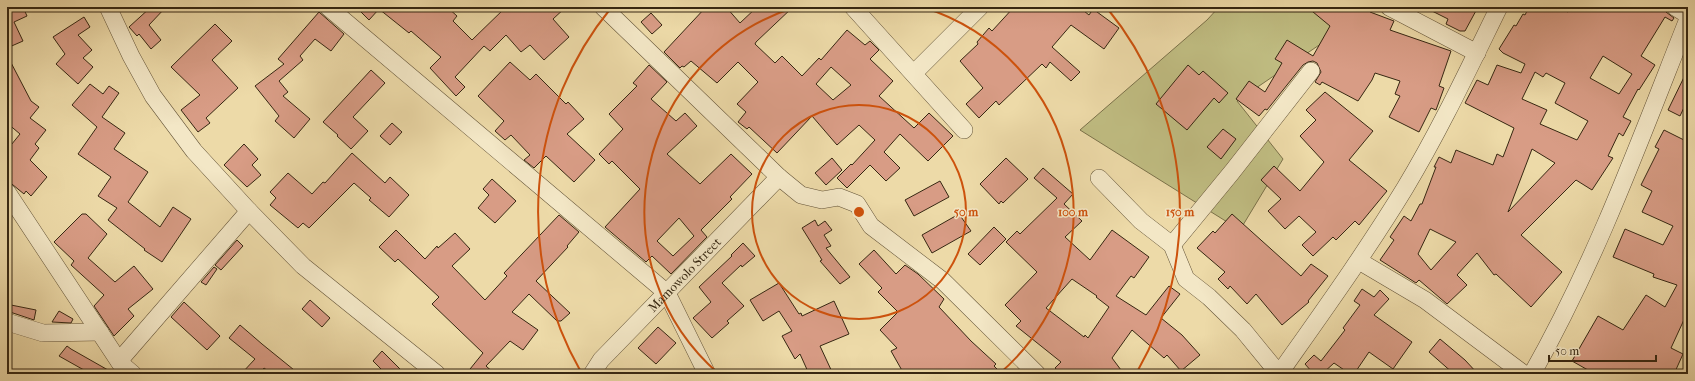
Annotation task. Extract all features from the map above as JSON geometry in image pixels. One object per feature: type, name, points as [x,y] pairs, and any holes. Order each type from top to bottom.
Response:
[{"type":"street","points":[[108,7],[131,56],[153,96],[194,151],[249,211],[303,266],[437,374]]},
{"type":"street","points":[[328,7],[667,293],[707,374]]},
{"type":"street","points":[[603,7],[779,177],[801,194],[822,200],[839,197],[857,204],[871,226],[943,280],[1037,374]]},
{"type":"street","points":[[854,7],[964,130]]},
{"type":"street","points":[[914,73],[980,7]]},
{"type":"street","points":[[1389,7],[1477,53]]},
{"type":"street","points":[[1099,178],[1141,221],[1172,245],[1186,279],[1209,297],[1243,330],[1279,374],[1359,261],[1406,186],[1477,53],[1499,7]]},
{"type":"street","points":[[1675,7],[1688,15]]},
{"type":"street","points":[[1532,374],[1558,327],[1610,216],[1688,19]]},
{"type":"street","points":[[1172,245],[1232,172],[1311,71]]},
{"type":"street","name":"Mamowolo Street","points":[[592,374],[601,360],[779,177]]},
{"type":"street","points":[[7,192],[100,332],[117,366],[133,374]]},
{"type":"street","points":[[117,366],[249,211]]},
{"type":"street","points":[[1359,261],[1425,300],[1524,374]]},
{"type":"street","points":[[7,322],[43,333],[100,332]]},
{"type":"shaded area","points":[[1219,7],[1375,7],[1237,101],[1283,159],[1240,230],[1080,130],[1207,20]]},
{"type":"building","points":[[7,7],[23,7],[27,16],[14,22],[23,41],[7,48]]},
{"type":"building","points":[[151,7],[166,7],[149,25],[161,40],[151,49],[139,34],[137,36],[129,27]]},
{"type":"building","points":[[356,7],[447,7],[457,16],[453,21],[472,40],[506,7],[566,7],[553,19],[569,37],[544,60],[530,45],[521,52],[506,35],[490,51],[484,46],[455,77],[465,87],[456,96],[430,68],[441,57],[411,31],[409,33],[379,9],[369,20]]},
{"type":"building","points":[[706,7],[726,7],[740,23],[757,7],[793,7],[755,44],[775,63],[782,56],[802,76],[819,58],[821,60],[847,30],[865,45],[870,41],[879,50],[870,59],[893,81],[879,96],[914,128],[929,113],[953,136],[928,161],[900,134],[884,152],[900,168],[886,181],[870,165],[847,188],[837,178],[851,164],[852,165],[875,140],[859,125],[837,145],[812,116],[777,153],[749,127],[747,129],[738,122],[746,112],[737,104],[758,82],[738,62],[717,83],[691,61],[684,67],[682,66],[680,68],[664,52]],"holes":[[[831,67],[851,85],[833,100],[816,84]]]},
{"type":"building","points":[[1014,7],[1079,7],[1089,15],[1093,9],[1119,28],[1104,49],[1071,25],[1052,47],[1080,72],[1071,81],[1050,62],[1046,68],[1042,64],[999,105],[996,101],[979,118],[966,104],[983,88],[960,61],[978,44],[977,42],[989,28],[992,31]]},
{"type":"building","points":[[1307,7],[1372,7],[1370,12],[1394,21],[1390,30],[1451,51],[1439,86],[1444,88],[1436,110],[1431,108],[1419,132],[1389,117],[1400,96],[1395,94],[1400,81],[1375,73],[1358,101],[1322,82],[1320,85],[1315,82],[1321,72],[1317,63],[1313,61],[1303,65],[1267,110],[1265,109],[1259,116],[1236,99],[1249,81],[1265,92],[1282,63],[1275,59],[1287,40],[1313,56],[1330,26]]},
{"type":"building","points":[[1424,7],[1478,7],[1465,31],[1460,31],[1446,24],[1448,19]]},
{"type":"building","points":[[1529,7],[1558,7],[1568,12],[1571,7],[1665,7],[1666,12],[1674,18],[1672,21],[1665,17],[1641,56],[1655,65],[1639,90],[1638,89],[1623,117],[1631,121],[1623,136],[1619,133],[1608,156],[1613,158],[1592,190],[1576,180],[1521,235],[1562,272],[1531,307],[1496,274],[1494,275],[1477,253],[1457,275],[1467,285],[1447,304],[1419,280],[1416,283],[1380,260],[1394,240],[1390,237],[1404,216],[1411,221],[1420,204],[1422,204],[1436,167],[1434,167],[1439,157],[1451,163],[1456,150],[1493,165],[1497,154],[1503,157],[1514,128],[1465,103],[1477,80],[1488,85],[1497,65],[1521,73],[1525,64],[1503,53],[1499,49],[1514,25],[1516,26],[1523,14],[1525,15]],"holes":[[[1603,56],[1632,74],[1619,94],[1590,78]],[[1535,72],[1543,77],[1546,73],[1565,83],[1555,103],[1588,121],[1577,140],[1540,124],[1547,110],[1522,99]],[[1532,149],[1555,163],[1508,212]],[[1430,229],[1456,242],[1431,270],[1418,254]]]},
{"type":"building","points":[[319,12],[344,34],[331,51],[315,39],[300,56],[303,60],[279,81],[288,92],[283,96],[310,119],[294,138],[275,121],[279,116],[255,86],[284,64],[278,59]]},
{"type":"building","points":[[651,13],[662,25],[652,34],[641,22]]},
{"type":"building","points":[[84,17],[90,27],[78,35],[92,50],[83,58],[93,67],[78,84],[56,64],[65,54],[53,37]]},
{"type":"building","points":[[215,24],[232,41],[212,60],[238,88],[206,118],[210,123],[198,132],[181,110],[200,95],[171,67]]},
{"type":"building","points":[[7,55],[31,101],[39,107],[30,118],[46,130],[35,144],[39,148],[30,160],[47,177],[31,196],[26,191],[24,194],[7,180],[7,150],[20,134],[7,123]]},
{"type":"building","points":[[510,62],[530,80],[536,74],[566,104],[568,102],[584,119],[567,134],[595,160],[574,182],[546,156],[534,168],[524,160],[530,155],[511,135],[505,140],[495,131],[504,121],[478,96]]},
{"type":"building","points":[[649,65],[667,82],[651,99],[676,121],[685,113],[697,126],[667,154],[700,184],[731,154],[752,174],[730,197],[732,199],[701,230],[707,237],[671,274],[652,256],[646,262],[605,227],[640,189],[612,161],[609,164],[599,154],[623,129],[609,114],[637,86],[633,83]],"holes":[[[679,218],[694,236],[673,256],[657,241]]]},
{"type":"building","points":[[1188,65],[1199,75],[1203,71],[1228,93],[1219,103],[1214,98],[1187,130],[1156,104]]},
{"type":"building","points":[[1688,69],[1688,99],[1680,116],[1668,110]]},
{"type":"building","points":[[371,70],[385,83],[353,117],[368,131],[351,149],[323,122]]},
{"type":"building","points":[[90,84],[103,94],[109,86],[119,93],[102,117],[125,133],[114,149],[148,172],[128,202],[160,227],[173,207],[191,219],[162,262],[144,250],[145,249],[108,220],[117,208],[98,196],[111,177],[78,154],[97,127],[72,105]]},
{"type":"building","points":[[1325,92],[1373,131],[1349,160],[1387,191],[1359,225],[1355,221],[1336,240],[1333,237],[1313,256],[1302,245],[1316,232],[1299,216],[1285,229],[1268,211],[1281,199],[1261,180],[1274,166],[1300,191],[1324,162],[1300,136],[1316,120],[1306,110]]},
{"type":"building","points":[[392,123],[402,132],[390,145],[380,136]]},
{"type":"building","points":[[1223,129],[1236,139],[1221,159],[1207,147]]},
{"type":"building","points":[[1664,130],[1688,142],[1688,311],[1671,348],[1683,354],[1674,374],[1595,374],[1572,361],[1598,316],[1623,330],[1646,295],[1665,307],[1677,285],[1653,277],[1654,274],[1613,257],[1625,229],[1663,245],[1673,226],[1642,212],[1652,191],[1641,185],[1659,149],[1655,147]]},
{"type":"building","points":[[244,144],[258,159],[252,165],[261,175],[247,187],[224,165]]},
{"type":"building","points":[[352,153],[385,183],[390,177],[409,195],[389,217],[369,200],[371,198],[354,183],[309,228],[303,223],[298,228],[270,205],[276,198],[270,192],[288,173],[312,194],[323,182],[325,183]]},
{"type":"building","points":[[832,158],[842,170],[826,185],[815,173]]},
{"type":"building","points":[[1006,158],[1028,179],[1003,203],[1001,201],[999,204],[980,184]]},
{"type":"building","points":[[1043,168],[1073,194],[1064,204],[1082,221],[1065,237],[1090,260],[1112,230],[1149,257],[1134,278],[1131,276],[1116,296],[1146,315],[1169,286],[1180,294],[1161,318],[1182,335],[1200,355],[1181,371],[1167,355],[1164,358],[1132,330],[1112,358],[1124,374],[1062,374],[1055,368],[1061,362],[1016,326],[1021,321],[1005,305],[1037,272],[1006,242],[1017,231],[1020,234],[1057,198],[1034,178]],"holes":[[[1072,279],[1097,296],[1096,297],[1109,307],[1088,338],[1085,335],[1084,337],[1046,308]]]},
{"type":"building","points":[[492,179],[516,201],[495,223],[478,208],[489,195],[483,189]]},
{"type":"building","points":[[940,181],[949,197],[914,216],[905,200]]},
{"type":"building","points":[[82,214],[86,214],[107,234],[88,258],[115,282],[134,266],[153,289],[128,309],[134,316],[114,336],[94,306],[104,295],[71,265],[74,261],[54,242]]},
{"type":"building","points":[[959,214],[971,231],[932,253],[922,235]]},
{"type":"building","points":[[1232,214],[1301,276],[1311,264],[1328,276],[1308,301],[1309,302],[1282,325],[1256,294],[1247,304],[1230,286],[1228,289],[1218,279],[1225,272],[1197,248],[1213,231],[1215,233]]},
{"type":"building","points":[[559,215],[579,232],[567,246],[568,247],[536,281],[570,313],[561,321],[557,321],[529,294],[512,312],[538,330],[523,350],[510,341],[486,366],[495,374],[466,374],[483,353],[432,304],[439,297],[398,259],[395,262],[379,247],[396,230],[425,259],[437,246],[438,248],[455,233],[470,249],[452,266],[485,300],[507,276],[504,273]]},
{"type":"building","points":[[815,220],[818,226],[825,221],[832,230],[824,235],[831,246],[826,248],[850,277],[840,284],[820,261],[822,260],[802,228]]},
{"type":"building","points":[[994,227],[1006,239],[980,265],[968,254]]},
{"type":"building","points":[[237,240],[243,246],[221,270],[215,265]]},
{"type":"building","points":[[743,243],[755,256],[742,267],[741,265],[722,283],[744,306],[727,321],[729,323],[712,338],[693,318],[711,302],[699,287],[732,256],[731,255]]},
{"type":"building","points":[[874,250],[896,274],[905,265],[918,274],[944,299],[939,307],[971,341],[996,364],[994,366],[1002,374],[904,374],[891,351],[897,348],[880,330],[898,312],[878,292],[882,288],[859,264]]},
{"type":"building","points":[[214,267],[217,269],[206,285],[201,282]]},
{"type":"building","points":[[779,283],[799,314],[801,313],[802,316],[834,301],[849,334],[820,346],[833,374],[809,374],[800,354],[795,359],[782,336],[792,331],[779,311],[763,321],[750,300]]},
{"type":"building","points":[[1362,289],[1374,297],[1380,290],[1389,299],[1374,315],[1412,342],[1393,369],[1369,352],[1354,374],[1350,374],[1334,363],[1322,374],[1311,374],[1312,372],[1305,364],[1314,355],[1321,361],[1345,330],[1343,328],[1360,305],[1354,301]]},
{"type":"building","points":[[310,300],[330,318],[322,327],[302,309]]},
{"type":"building","points":[[184,302],[220,336],[207,350],[171,317]]},
{"type":"building","points":[[11,305],[36,310],[34,320],[10,312]]},
{"type":"building","points":[[59,311],[73,319],[71,323],[52,322]]},
{"type":"building","points":[[240,325],[299,374],[272,374],[264,368],[259,374],[241,374],[255,359],[229,338]]},
{"type":"building","points":[[658,327],[676,343],[656,364],[638,348]]},
{"type":"building","points":[[1440,339],[1465,360],[1478,374],[1454,374],[1429,352]]},
{"type":"building","points":[[67,346],[115,374],[91,374],[59,356]]},
{"type":"building","points":[[382,351],[405,374],[390,374],[385,370],[383,371],[373,361]]}]
